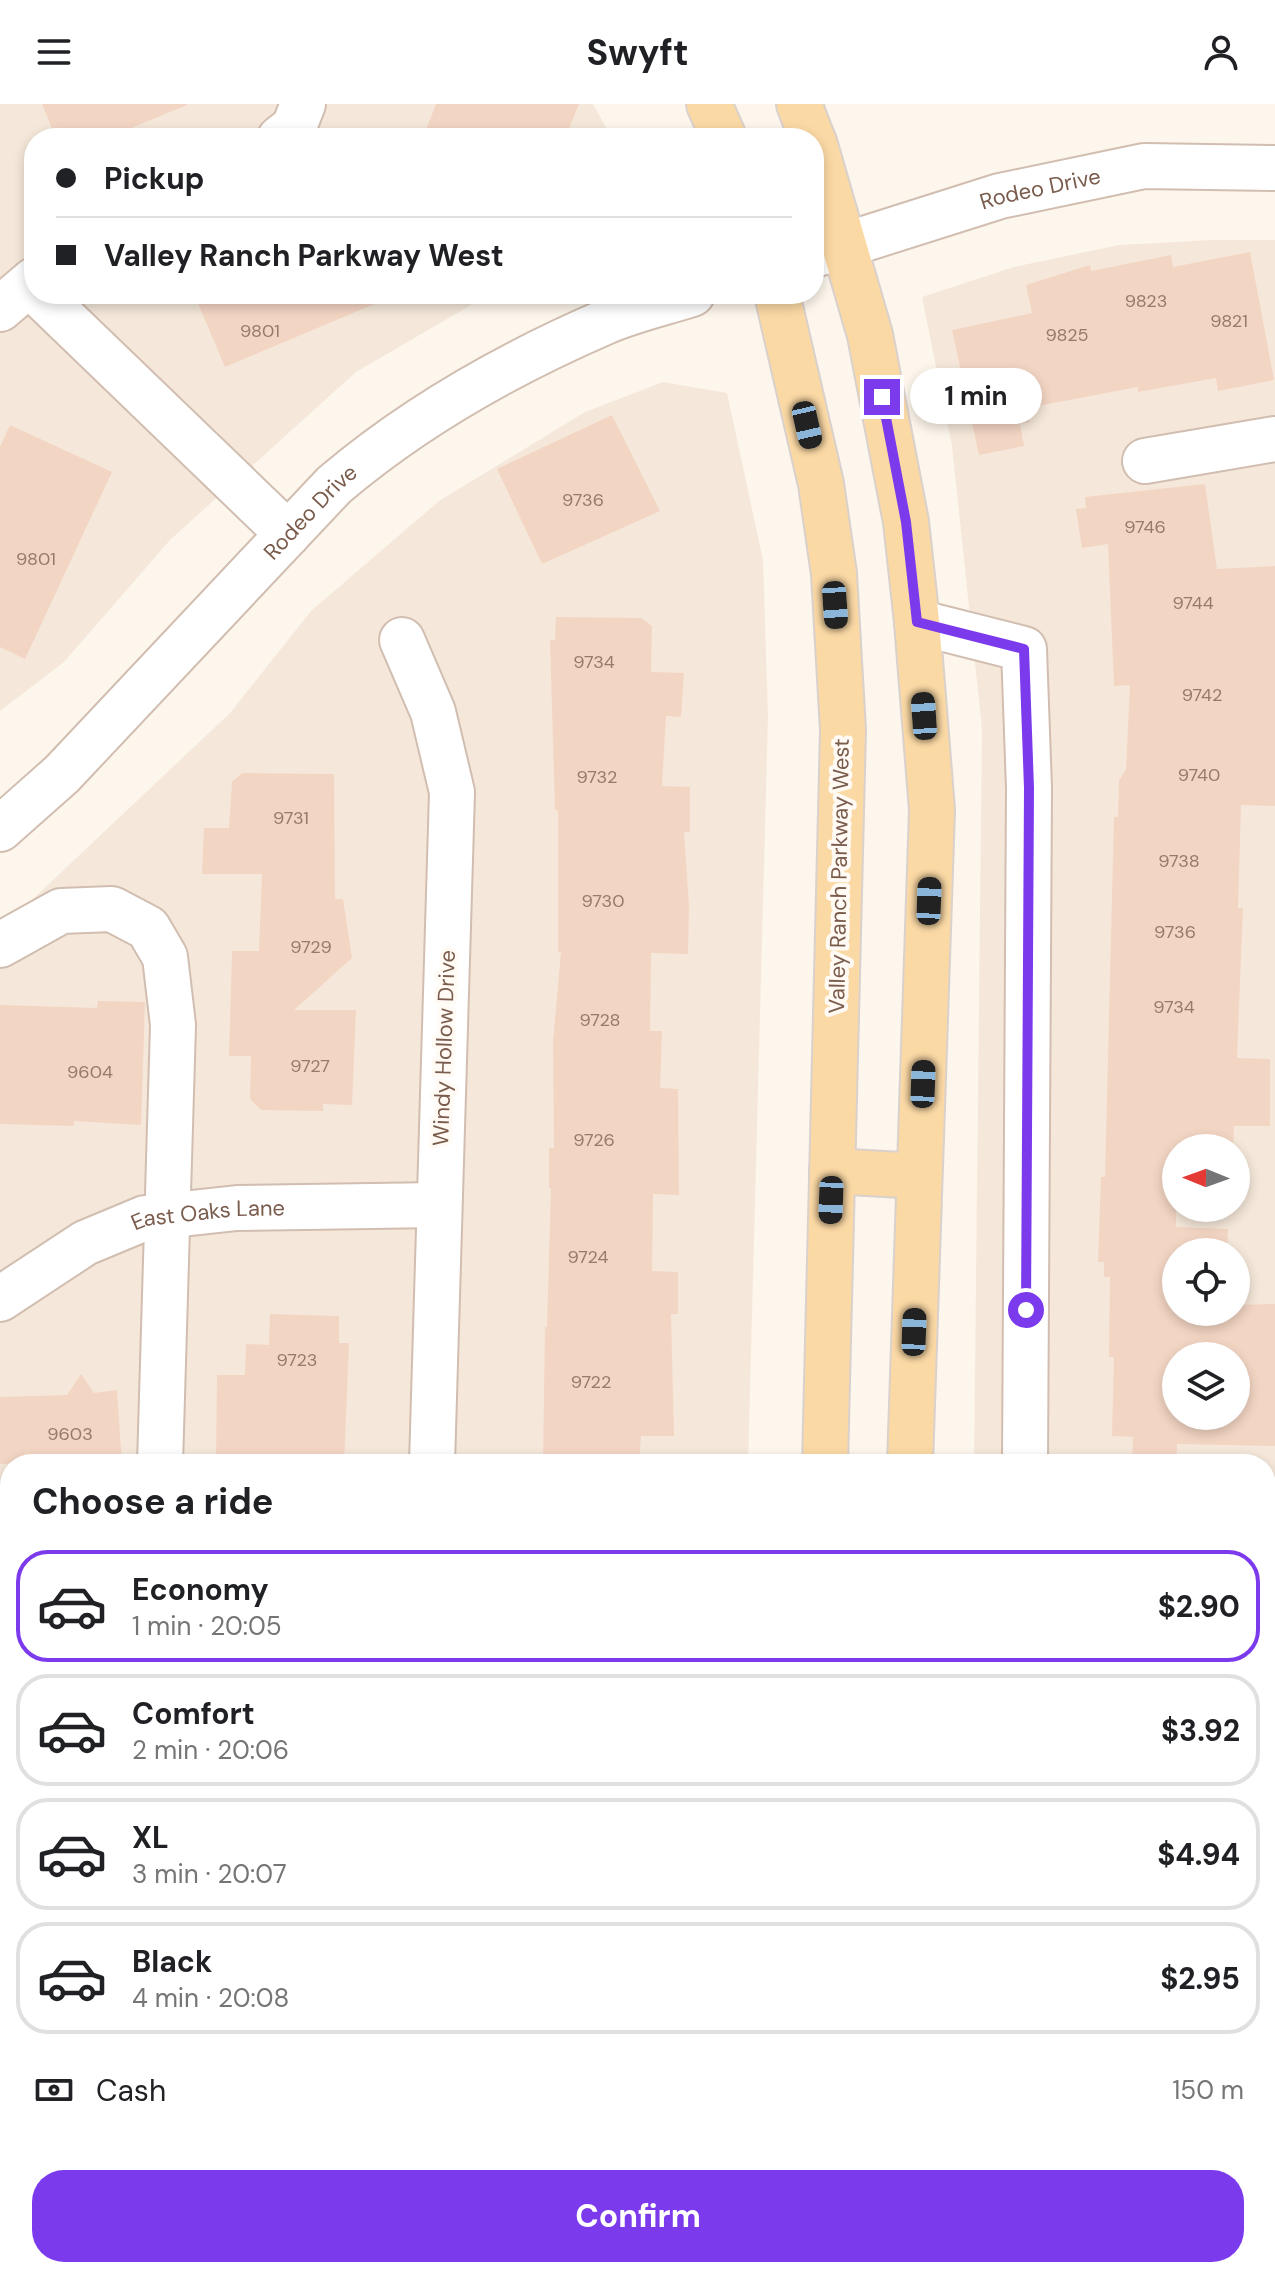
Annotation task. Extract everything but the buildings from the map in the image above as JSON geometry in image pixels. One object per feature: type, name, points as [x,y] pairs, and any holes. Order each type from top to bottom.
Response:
[{"type":"main road","points":[[709,104],[720,128]]},
{"type":"main road","points":[[799,104],[808,128]]},
{"type":"main road","points":[[824,211],[830,250],[870,335],[906,522],[932,810],[910,1454]]},
{"type":"main road","name":"Valley Ranch Parkway West","points":[[779,304],[821,484],[834,574],[843,730],[825,1454]]},
{"type":"main road","points":[[832,1171],[919,1176]]},
{"type":"street","points":[[293,128],[303,104]]},
{"type":"street","name":"Rodeo Drive","points":[[830,250],[1000,196],[1144,166],[1275,168]]},
{"type":"street","points":[[41,304],[288,534]]},
{"type":"street","name":"Rodeo Drive","points":[[0,829],[62,774],[334,485],[374,451],[467,389],[607,321],[661,304]]},
{"type":"street","points":[[1145,461],[1275,439]]},
{"type":"street","points":[[917,622],[1024,649],[1029,788],[1025,1454]]},
{"type":"street","name":"Windy Hollow Drive","points":[[402,640],[433,712],[452,792],[432,1454]]},
{"type":"street","points":[[0,945],[61,911],[112,909],[148,928],[165,957],[173,1025],[160,1454]]},
{"type":"street","name":"East Oaks Lane","points":[[0,1299],[85,1243],[145,1218],[237,1208],[439,1205]]},
{"type":"shaded area","points":[[0,104],[593,104],[606,128],[24,128],[24,304],[473,304],[356,372],[170,540],[64,662],[0,711]]},
{"type":"shaded area","points":[[1275,240],[1275,1454],[974,1454],[982,729],[952,446],[922,297],[1014,267],[1119,245]]},
{"type":"shaded area","points":[[663,382],[727,393],[763,560],[768,716],[748,1454],[0,1454],[0,930],[230,713],[311,611],[439,501],[585,412]]},
{"type":"route","points":[[882,397],[906,522],[917,622],[1024,649],[1029,788],[1026,1310]]}]
